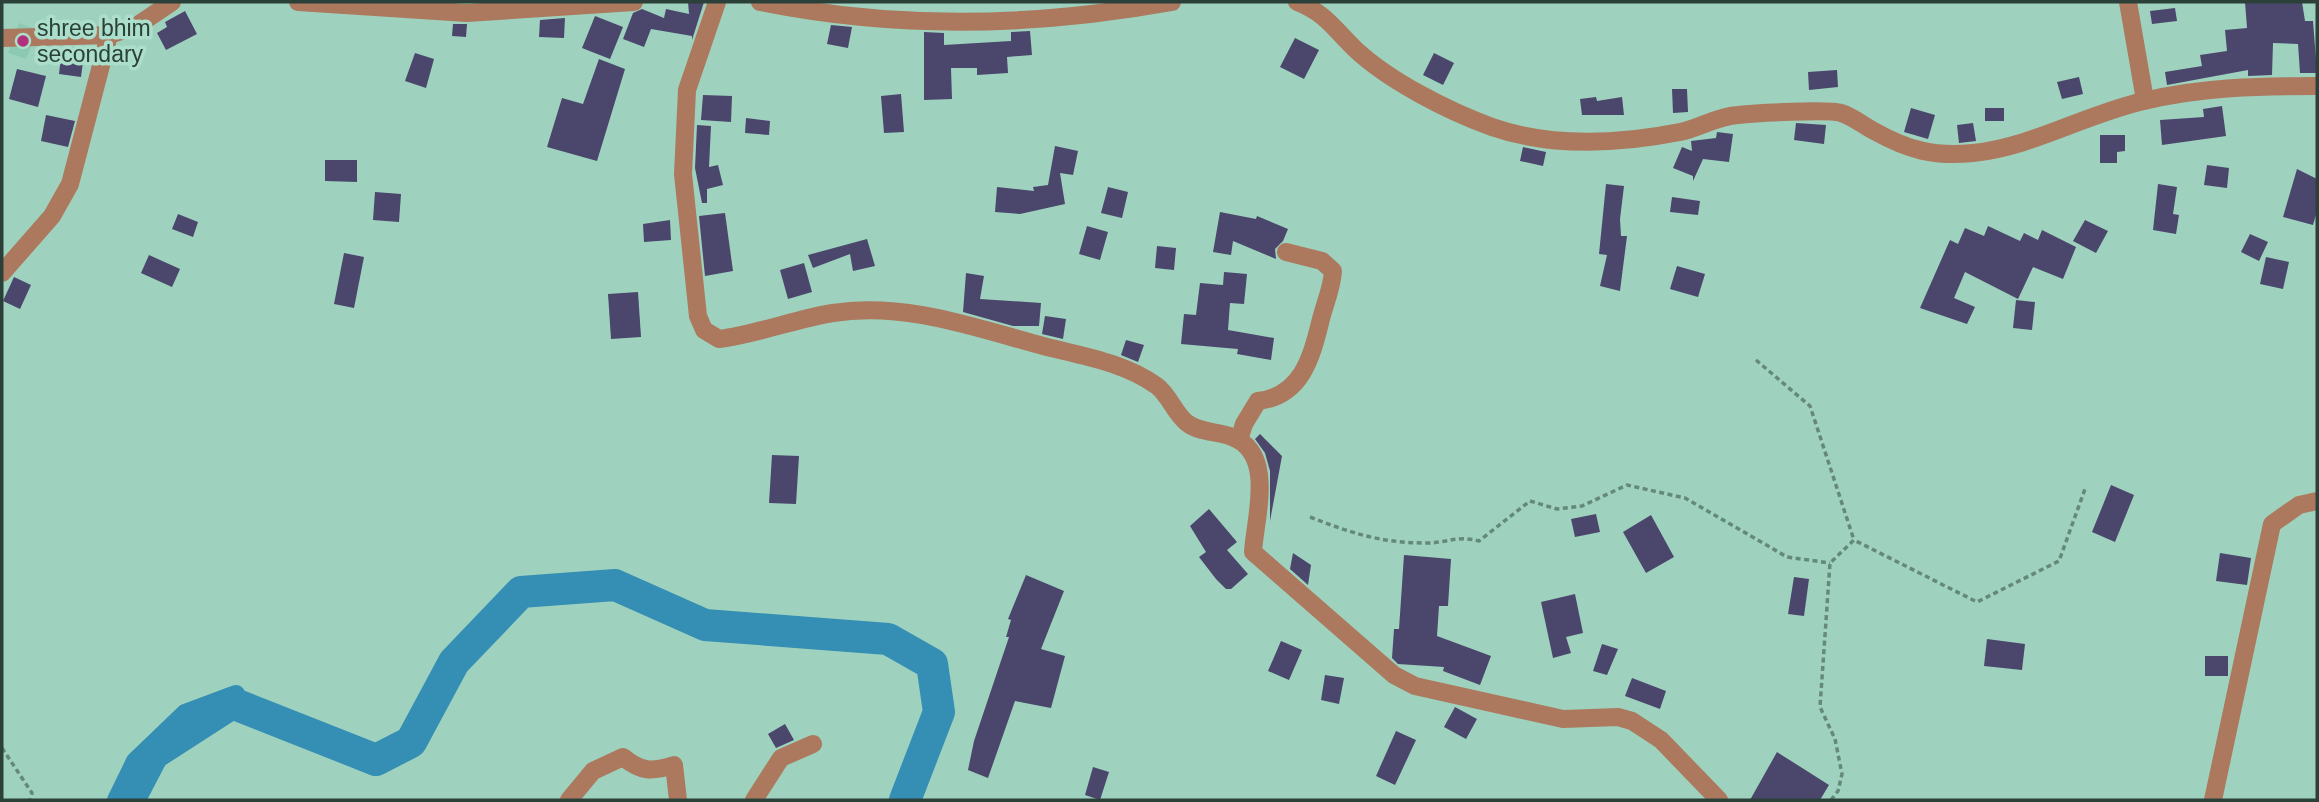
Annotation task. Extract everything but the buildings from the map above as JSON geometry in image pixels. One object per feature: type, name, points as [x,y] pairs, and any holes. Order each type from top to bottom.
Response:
[{"type":"street","points":[[2,38],[109,35],[135,27],[172,2]]},
{"type":"street","points":[[298,2],[435,12],[496,5],[634,2]]},
{"type":"street","points":[[717,2],[687,90],[687,144],[683,174],[698,316],[704,330],[719,339],[739,337],[835,313],[885,311],[995,331],[1128,370],[1159,387],[1187,423],[1247,444],[1258,464],[1259,492],[1253,552],[1394,675],[1415,686],[1563,719],[1618,717],[1632,721],[1661,740],[1719,800]]},
{"type":"street","points":[[760,2],[865,19],[974,24],[1056,19],[1172,2]]},
{"type":"street","points":[[1297,2],[1329,18],[1355,49],[1382,69],[1446,107],[1492,127],[1527,136],[1564,141],[1608,141],[1681,132],[1734,115],[1840,112],[1920,153],[1973,153],[2036,139],[2082,119],[2145,100],[2241,86],[2317,86]]},
{"type":"street","points":[[2128,2],[2145,100]]},
{"type":"street","points":[[2,273],[52,216],[70,184],[109,35]]},
{"type":"street","points":[[1239,440],[1244,424],[1258,401],[1273,400],[1291,388],[1307,366],[1315,348],[1332,284],[1333,271],[1322,261],[1286,252]]},
{"type":"street","points":[[2213,800],[2272,524],[2299,505],[2317,501]]},
{"type":"street","points":[[754,800],[781,758],[813,744]]},
{"type":"street","points":[[569,800],[593,771],[623,757],[637,769],[655,771],[674,765],[678,800]]},
{"type":"path","points":[[1755,360],[1810,406],[1854,540],[1978,602],[2059,561],[2085,489]]},
{"type":"path","points":[[1310,517],[1375,541],[1446,542],[1460,536],[1479,541],[1530,501],[1557,509],[1582,506],[1627,485],[1685,498],[1787,557],[1830,563]]},
{"type":"path","points":[[1831,800],[1838,791],[1842,774],[1835,739],[1820,707],[1830,563],[1854,540]]},
{"type":"path","points":[[2,748],[32,793],[30,800]]},
{"type":"shaded area","name":"shree bhim secondary","points":[[19,23],[38,30],[26,59],[8,53]]},
{"type":"waterway","points":[[129,800],[153,754],[232,703],[376,760],[411,742],[454,662],[521,592],[615,585],[705,625],[888,639],[932,664],[939,712],[905,800]]},
{"type":"waterway","points":[[116,800],[135,761],[185,713],[236,694]]},
{"type":"place","name":"shree bhim secondary","points":[[23,41]]}]
